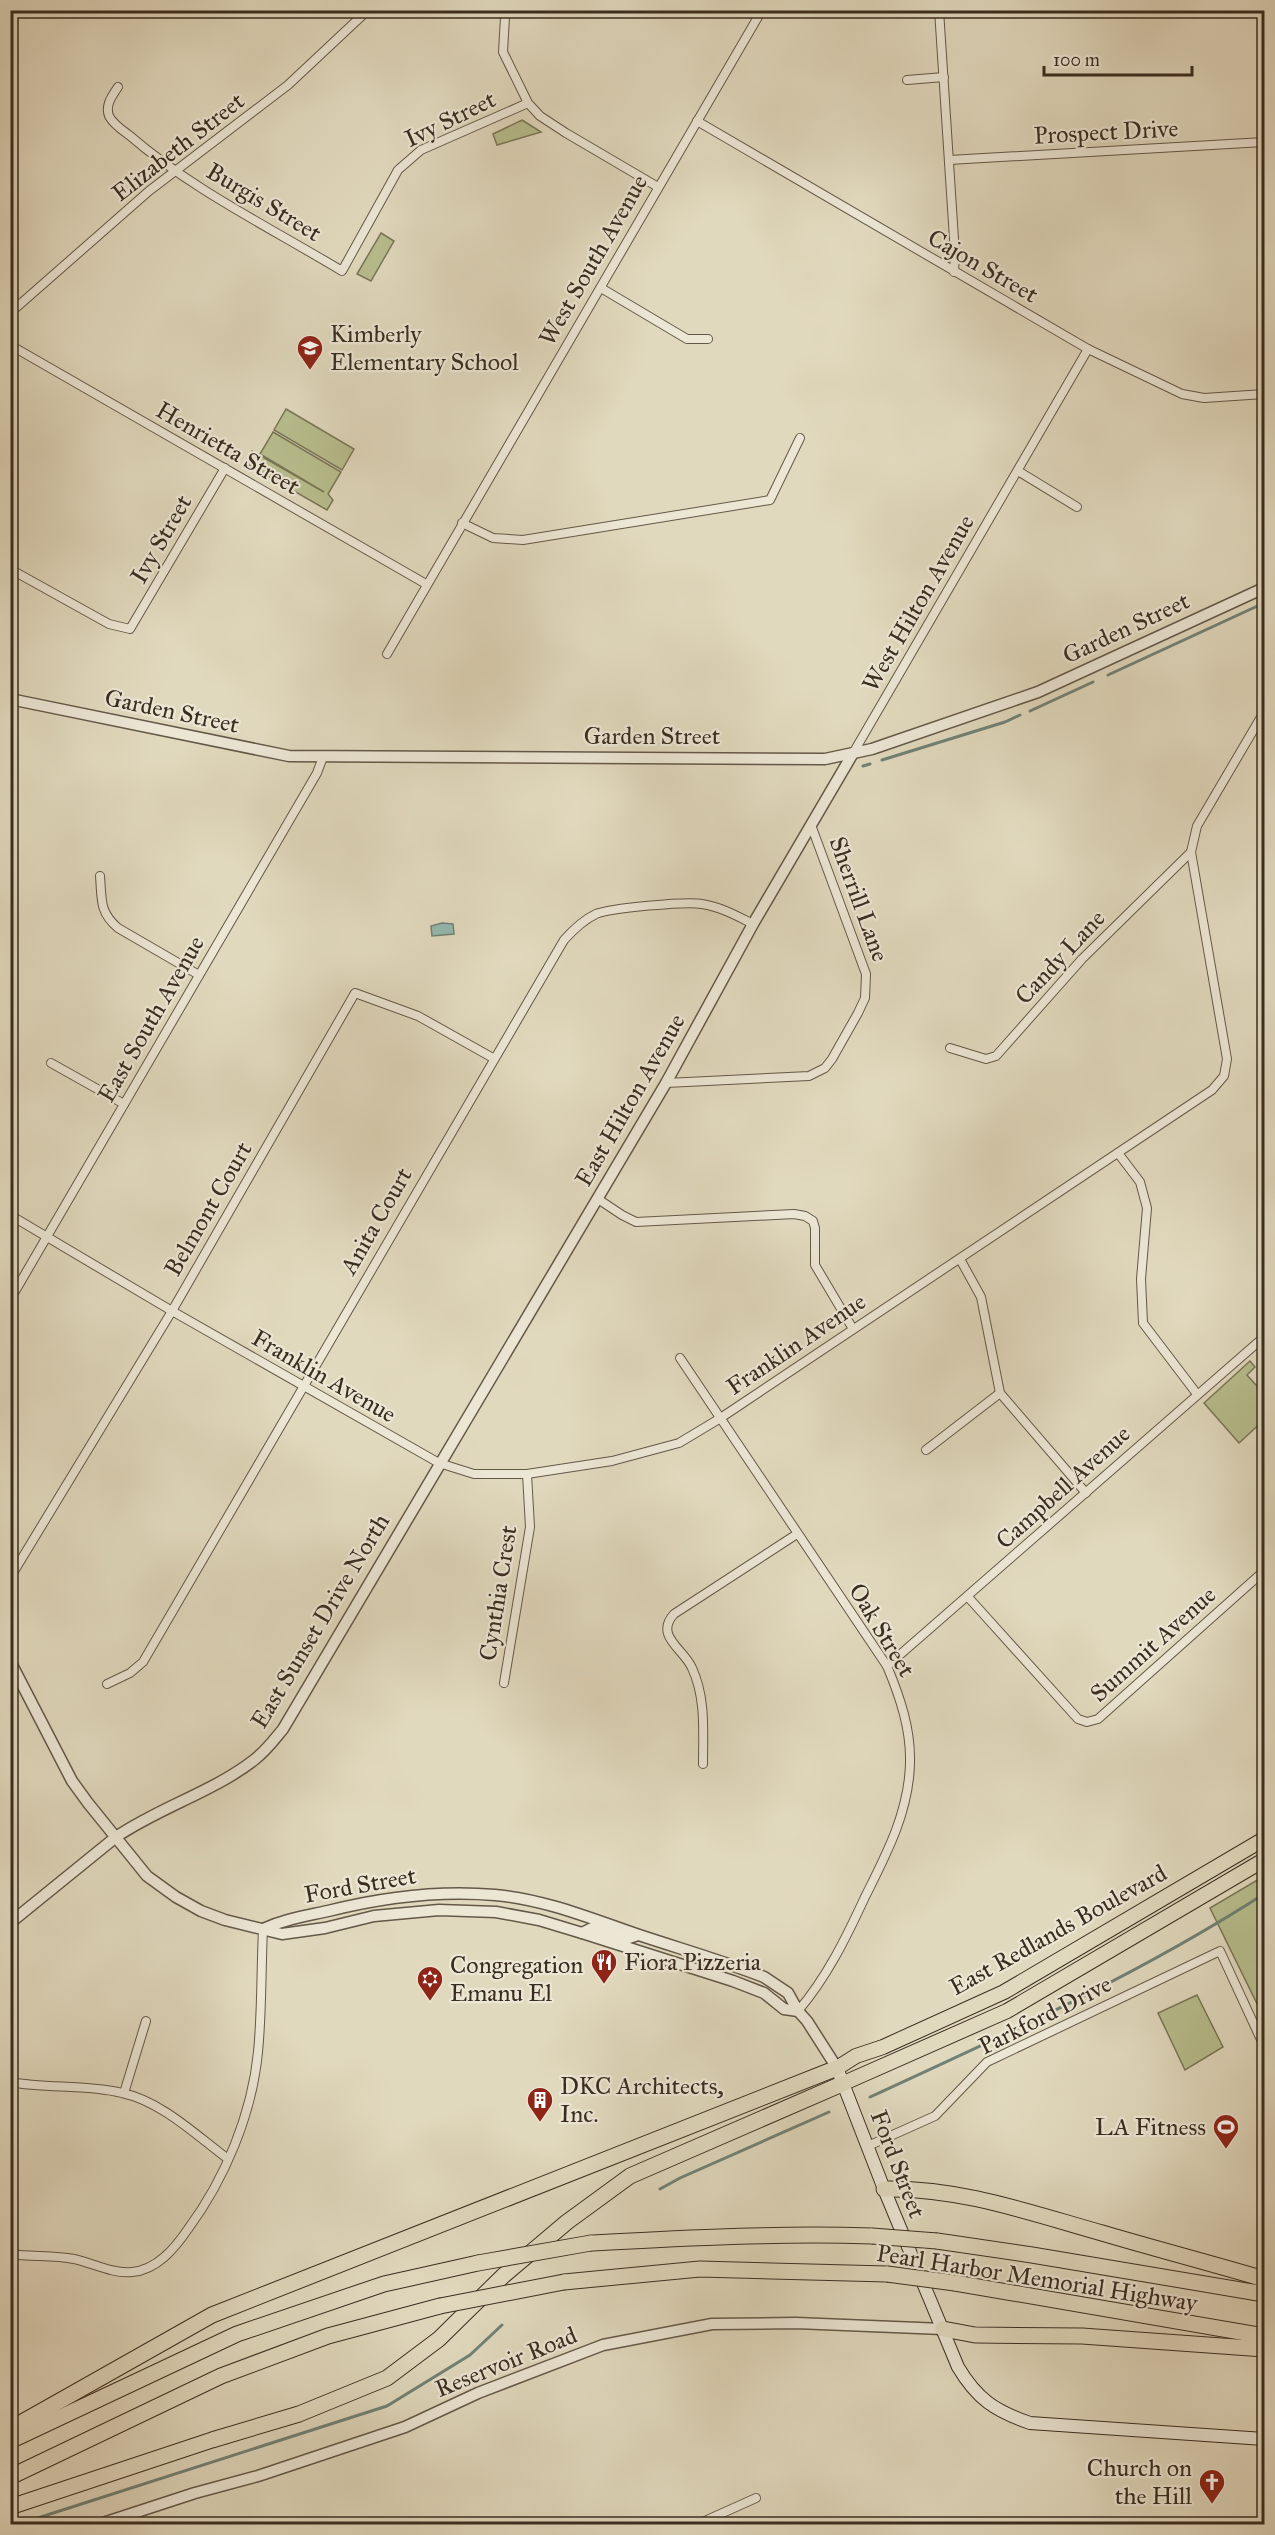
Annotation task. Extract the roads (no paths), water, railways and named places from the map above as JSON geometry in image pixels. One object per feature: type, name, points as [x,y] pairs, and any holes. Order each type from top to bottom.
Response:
[{"type":"highway","points":[[10,2429],[212,2315],[837,2068]]},
{"type":"highway","points":[[10,2507],[299,2414],[387,2378],[439,2339],[503,2276],[567,2222],[630,2176],[844,2083]]},
{"type":"highway","points":[[884,2189],[963,2196],[1018,2208],[1264,2279]]},
{"type":"highway","name":"Pearl Harbor Memorial Highway","points":[[10,2441],[237,2334],[384,2284],[478,2263],[591,2243],[705,2236],[811,2234],[872,2236],[937,2241],[1032,2255],[1264,2294]]},
{"type":"highway","name":"Pearl Harbor Memorial Highway","points":[[10,2477],[221,2376],[328,2336],[440,2306],[564,2282],[700,2269],[887,2274],[955,2283],[1264,2336]]},
{"type":"highway","points":[[943,2329],[975,2335],[1082,2336],[1264,2349]]},
{"type":"main road","name":"East Redlands Boulevard","points":[[837,2068],[856,2056],[883,2047],[1004,1992],[1264,1839]]},
{"type":"main road","name":"East Redlands Boulevard","points":[[844,2083],[1007,2011],[1264,1860]]},
{"type":"main road","name":"Ford Street","points":[[837,2068],[884,2189],[958,2367],[969,2386],[996,2409],[1030,2424],[1264,2439]]},
{"type":"street","name":"Elizabeth Street","points":[[10,313],[175,171],[288,85],[368,10]]},
{"type":"street","name":"West South Avenue","points":[[387,654],[762,10]]},
{"type":"street","points":[[939,10],[954,272]]},
{"type":"street","points":[[505,17],[503,52],[528,103],[540,116],[566,133],[658,187]]},
{"type":"street","points":[[907,80],[944,77]]},
{"type":"street","name":"Burgis Street","points":[[118,87],[107,109],[112,121],[175,171],[342,271]]},
{"type":"street","name":"Ivy Street","points":[[342,271],[398,170],[410,158],[422,150],[528,103]]},
{"type":"street","name":"Cajon Street","points":[[697,122],[1088,349],[1182,394],[1204,398],[1264,394]]},
{"type":"street","name":"Prospect Drive","points":[[949,160],[1264,142]]},
{"type":"street","points":[[601,288],[687,339],[708,339]]},
{"type":"street","name":"Henrietta Street","points":[[10,345],[426,584]]},
{"type":"street","name":"West Hilton Avenue","points":[[852,755],[1088,349]]},
{"type":"street","points":[[462,523],[493,538],[523,540],[770,500],[800,438]]},
{"type":"street","name":"Ivy Street","points":[[10,569],[109,624],[130,629],[225,468]]},
{"type":"street","points":[[1018,471],[1077,507]]},
{"type":"street","name":"Garden Street","points":[[10,699],[272,753],[323,757],[825,759],[852,755],[1038,692],[1264,588]]},
{"type":"street","name":"Franklin Avenue","points":[[10,1215],[303,1387],[439,1462],[474,1474],[526,1473],[612,1461],[679,1443],[720,1419],[1212,1090],[1224,1076],[1227,1059],[1191,852],[1202,817],[1264,712]]},
{"type":"street","name":"East Hilton Avenue","points":[[439,1462],[666,1083],[753,924],[852,755]]},
{"type":"street","name":"East South Avenue","points":[[10,1299],[317,773],[323,757]]},
{"type":"street","name":"Sherrill Lane","points":[[666,1083],[809,1076],[825,1068],[853,1022],[865,998],[866,974],[812,825]]},
{"type":"street","name":"Candy Lane","points":[[950,1048],[986,1059],[996,1056],[1082,959],[1191,852]]},
{"type":"street","points":[[100,876],[103,908],[107,919],[118,928],[199,975]]},
{"type":"street","name":"Anita Court","points":[[107,1684],[130,1673],[143,1662],[493,1058],[564,940],[583,922],[606,910],[699,903],[726,910],[753,924]]},
{"type":"street","name":"Belmont Court","points":[[13,1573],[172,1311],[355,993],[418,1016],[493,1058]]},
{"type":"street","points":[[51,1063],[124,1104]]},
{"type":"street","points":[[1118,1153],[1140,1182],[1147,1208],[1141,1279],[1143,1323],[1197,1394]]},
{"type":"street","points":[[598,1199],[622,1215],[636,1221],[794,1214],[805,1216],[813,1221],[815,1228],[815,1265],[853,1329]]},
{"type":"street","points":[[960,1259],[981,1297],[1000,1393],[1086,1493]]},
{"type":"street","name":"Campbell Avenue","points":[[887,1666],[1264,1337]]},
{"type":"street","name":"Oak Street","points":[[680,1358],[887,1666],[905,1719],[910,1763],[906,1797],[897,1828],[837,1955],[821,1982],[798,2011]]},
{"type":"street","points":[[926,1450],[1000,1393]]},
{"type":"street","name":"East Sunset Drive North","points":[[10,1923],[135,1824],[236,1773],[268,1747],[283,1729],[439,1462]]},
{"type":"street","name":"Cynthia Crest","points":[[504,1683],[530,1527],[526,1473]]},
{"type":"street","points":[[703,1764],[702,1695],[692,1666],[669,1637],[666,1630],[668,1621],[674,1614],[797,1534]]},
{"type":"street","name":"Summit Avenue","points":[[968,1597],[1078,1719],[1087,1722],[1098,1719],[1264,1571]]},
{"type":"street","name":"Ford Street","points":[[10,1661],[72,1781],[147,1876],[176,1897],[201,1911],[225,1920],[282,1934],[326,1928],[374,1916],[439,1910],[496,1912],[539,1920],[733,1981],[764,1993],[784,2008],[798,2011]]},
{"type":"street","name":"Ford Street","points":[[263,1929],[286,1919],[376,1899],[441,1893],[496,1895],[540,1904],[586,1916],[764,1977],[788,1993],[837,2068]]},
{"type":"street","points":[[582,1933],[592,1928],[626,1940],[638,1935]]},
{"type":"street","points":[[10,2254],[74,2259],[132,2272],[151,2266],[166,2256],[186,2232],[228,2159],[250,2096],[258,2053],[263,1929]]},
{"type":"street","name":"Parkford Drive","points":[[868,2146],[935,2116],[987,2062],[1220,1951],[1264,2046]]},
{"type":"street","points":[[124,2093],[146,2021]]},
{"type":"street","points":[[10,2082],[87,2087],[124,2093],[147,2102],[179,2122],[228,2159]]},
{"type":"street","name":"Reservoir Road","points":[[100,2524],[405,2427],[478,2393],[603,2346],[712,2324],[795,2322],[943,2329]]},
{"type":"street","points":[[698,2524],[756,2498]]},
{"type":"water","points":[[442,923],[453,924],[454,934],[432,936],[431,926]]},
{"type":"waterway","points":[[1108,675],[1264,603]]},
{"type":"waterway","points":[[1030,711],[1093,682]]},
{"type":"waterway","points":[[882,760],[1005,722],[1020,715]]},
{"type":"waterway","points":[[863,766],[870,764]]},
{"type":"waterway","points":[[870,2097],[1021,2027],[1120,1977],[1169,1951],[1264,1894]]},
{"type":"waterway","points":[[660,2189],[829,2112]]},
{"type":"waterway","points":[[19,2524],[387,2406],[470,2355],[502,2325]]},
{"type":"place","name":"Kimberly Elementary School","points":[[310,371]]},
{"type":"place","name":"Fiora Pizzeria","points":[[604,1985]]},
{"type":"place","name":"Congregation Emanu El","points":[[430,2002]]},
{"type":"place","name":"DKC Architects, Inc.","points":[[540,2123]]},
{"type":"place","name":"LA Fitness","points":[[1226,2150]]},
{"type":"place","name":"Church on the Hill","points":[[1212,2505]]}]
